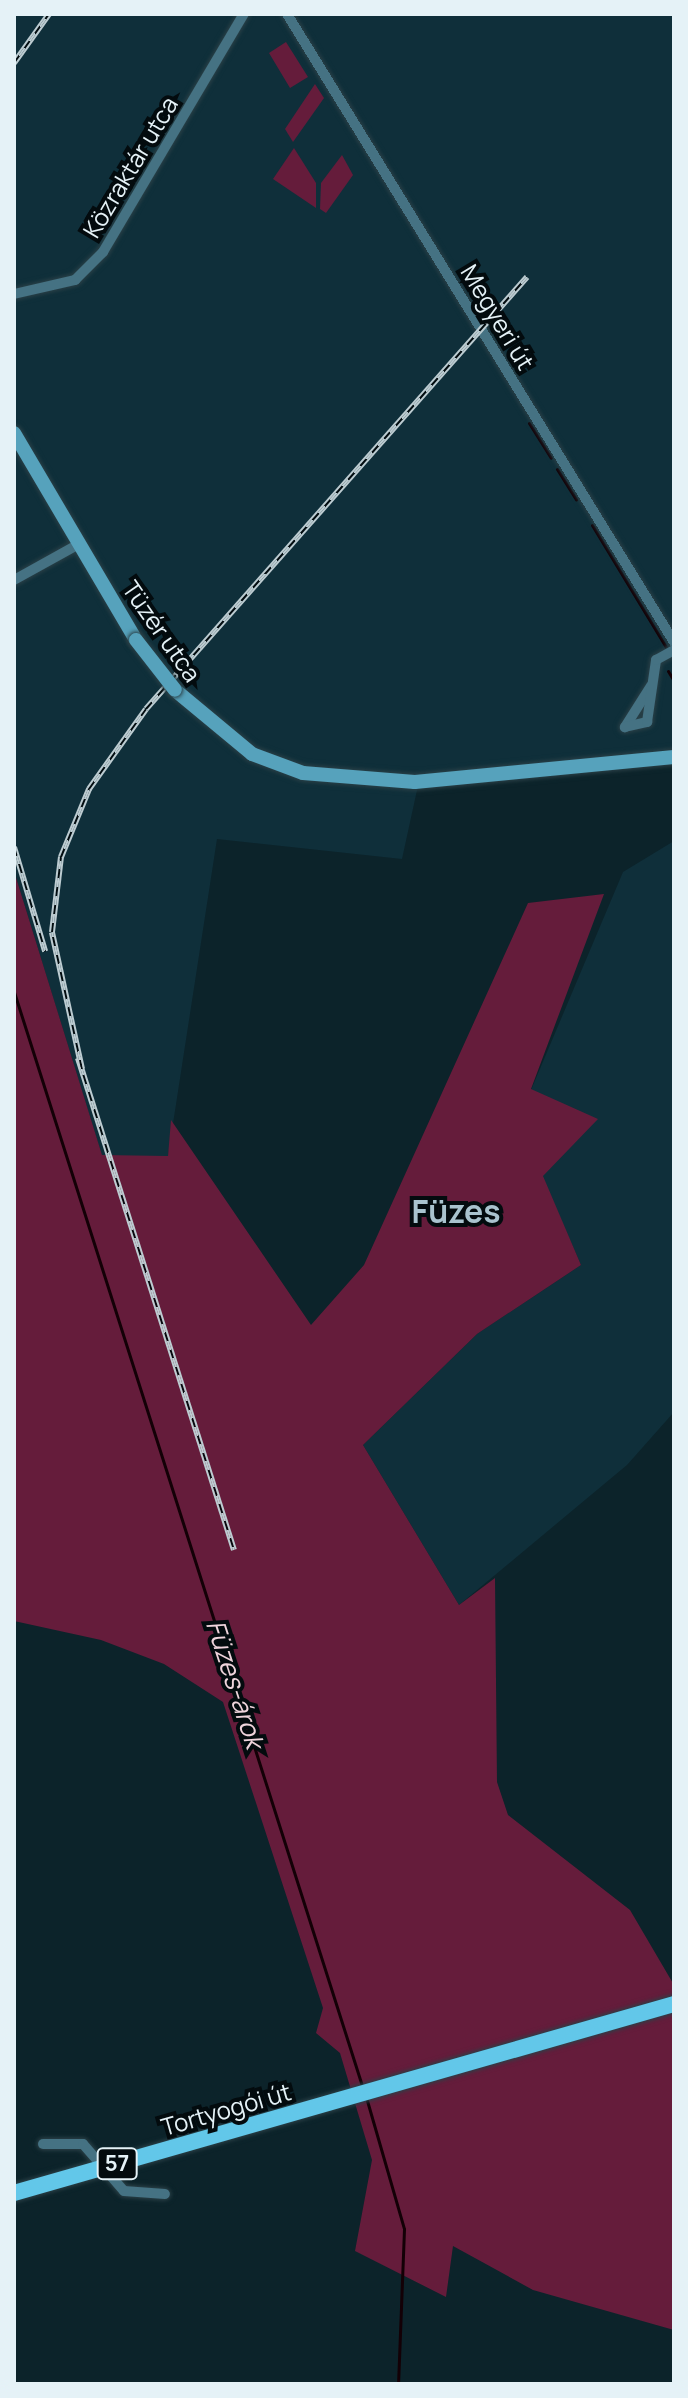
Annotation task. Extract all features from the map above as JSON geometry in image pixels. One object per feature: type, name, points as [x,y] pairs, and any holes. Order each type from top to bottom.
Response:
[{"type":"main road","name":"Tortyogói út","points":[[14,2193],[674,2004]]},
{"type":"street","name":"Közraktár utca","points":[[14,294],[75,280],[110,244],[244,14]]},
{"type":"street","name":"Megyeri út","points":[[287,14],[674,642]]},
{"type":"street","name":"Tüzér utca","points":[[14,433],[136,640],[175,690],[252,754],[303,773],[415,782],[674,757]]},
{"type":"street","points":[[14,580],[79,544]]},
{"type":"street","points":[[651,686],[656,660],[674,650]]},
{"type":"street","points":[[43,2144],[83,2144],[101,2169],[124,2191],[165,2194]]},
{"type":"shaded area","points":[[14,14],[674,14],[674,749],[419,781],[402,859],[217,839],[168,1156],[102,1156],[14,871]]},
{"type":"shaded area","points":[[286,42],[308,77],[290,88],[269,53]]},
{"type":"shaded area","points":[[315,84],[324,98],[293,142],[285,129]]},
{"type":"shaded area","points":[[294,148],[316,183],[316,208],[273,179]]},
{"type":"shaded area","points":[[342,155],[353,175],[326,213],[320,209],[321,183]]},
{"type":"shaded area","points":[[674,841],[674,1412],[627,1465],[459,1605],[363,1445],[477,1334],[581,1265],[542,1176],[531,1090],[623,872]]},
{"type":"shaded area","points":[[14,871],[102,1155],[168,1156],[171,1120],[311,1325],[364,1265],[528,903],[604,894],[531,1089],[598,1119],[543,1176],[581,1265],[477,1334],[363,1445],[459,1605],[495,1578],[497,1782],[508,1815],[630,1910],[674,1985],[674,2330],[533,2290],[453,2246],[446,2297],[355,2251],[372,2160],[340,2053],[316,2033],[323,2008],[223,1702],[164,1664],[101,1640],[14,1621]]},
{"type":"waterway","points":[[529,423],[551,458]]},
{"type":"waterway","points":[[557,469],[576,499]]},
{"type":"waterway","points":[[592,525],[666,647]]},
{"type":"waterway","points":[[668,671],[674,681]]},
{"type":"waterway","name":"Füzes-árok","points":[[14,992],[362,2086]]},
{"type":"waterway","points":[[366,2097],[404,2229],[398,2384]]},
{"type":"railway","points":[[14,63],[49,14]]},
{"type":"railway","points":[[82,1069],[52,932],[61,857],[89,789],[146,709],[527,277]]},
{"type":"railway","points":[[14,847],[45,951]]},
{"type":"railway","points":[[78,1058],[234,1550]]},
{"type":"district","name":"Füzes","points":[[456,1211]]}]
